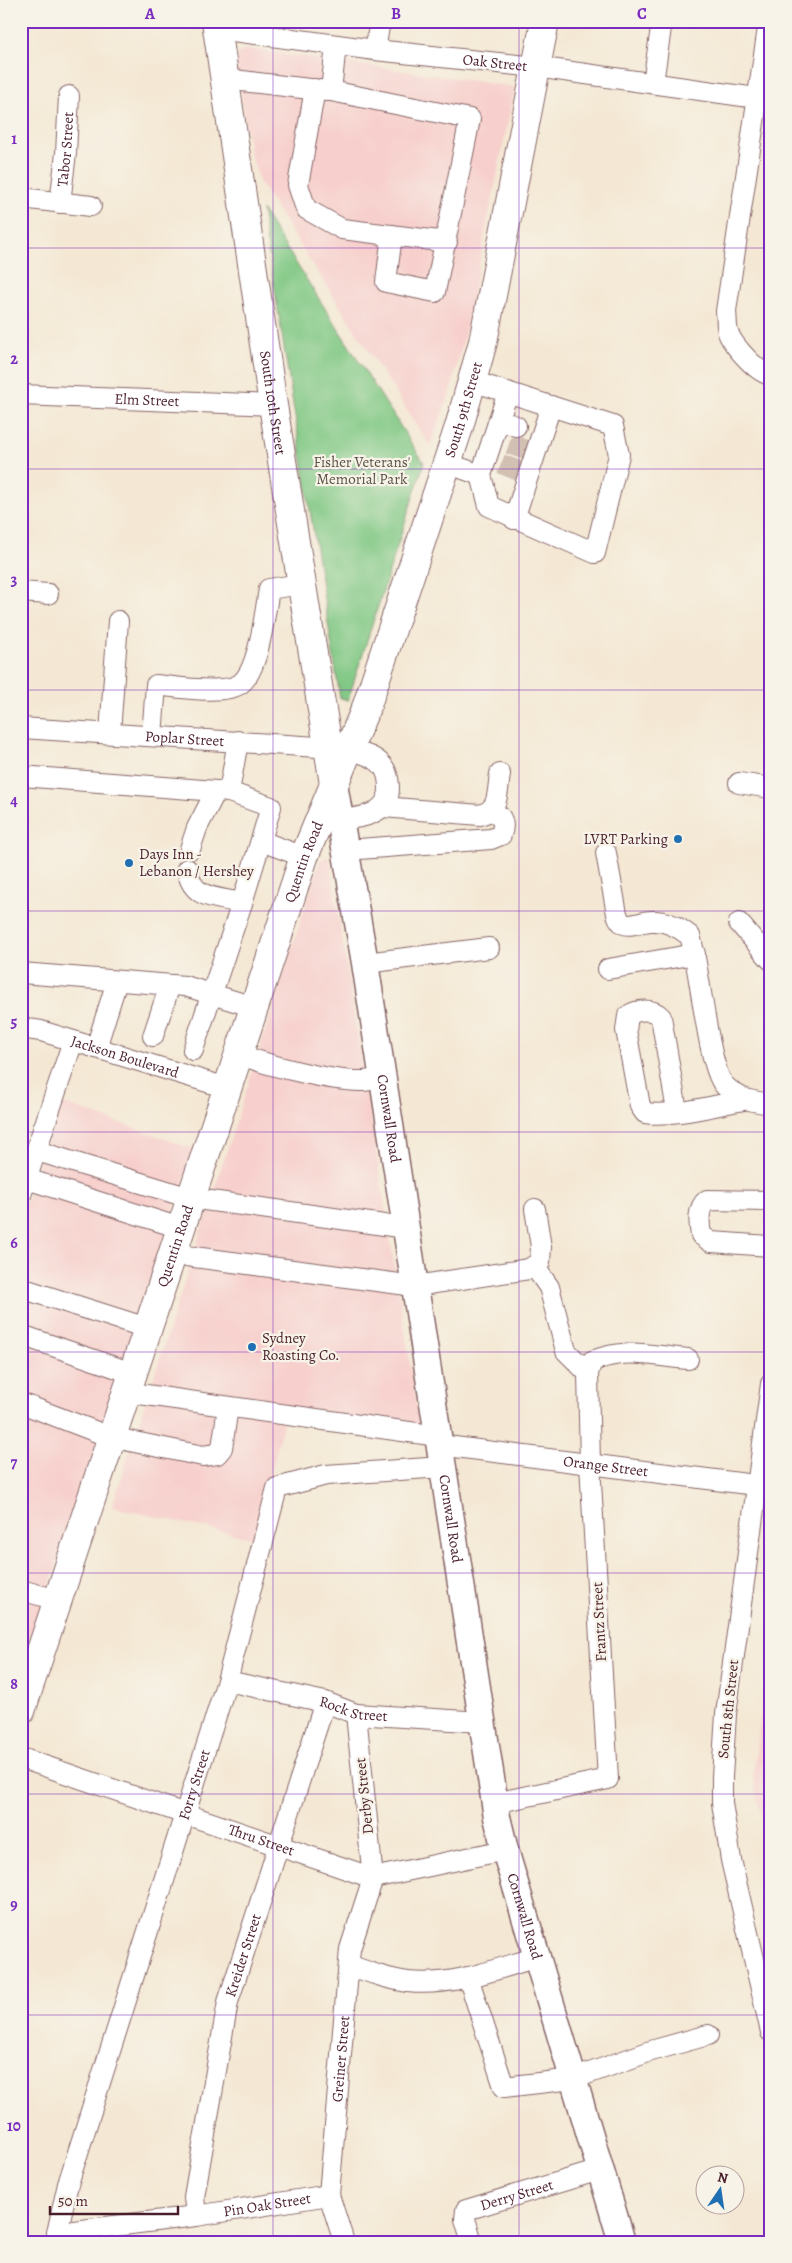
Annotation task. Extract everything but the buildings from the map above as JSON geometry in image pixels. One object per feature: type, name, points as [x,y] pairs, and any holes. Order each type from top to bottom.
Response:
[{"type":"highway","name":"South 9th Street","points":[[338,748],[367,705],[472,381],[483,342],[545,21]]},
{"type":"highway","name":"South 10th Street","points":[[217,25],[272,405],[301,584],[338,748],[334,784]]},
{"type":"highway","name":"Quentin Road","points":[[21,1711],[110,1437],[304,856],[330,819],[334,784]]},
{"type":"main road","name":"Cornwall Road","points":[[330,819],[346,850],[365,963],[495,1803],[505,1850],[622,2242]]},
{"type":"street","points":[[375,50],[380,21]]},
{"type":"street","points":[[653,83],[662,21]]},
{"type":"street","points":[[769,21],[764,99],[726,311],[729,334],[750,363],[771,375]]},
{"type":"street","name":"Oak Street","points":[[217,25],[336,45],[536,67],[764,99]]},
{"type":"street","points":[[336,45],[298,185],[306,209],[342,229],[447,242]]},
{"type":"street","points":[[225,79],[323,90],[470,119],[447,242],[435,292],[386,282],[392,235]]},
{"type":"street","name":"Tabor Street","points":[[60,203],[66,153],[69,96]]},
{"type":"street","points":[[21,198],[91,206]]},
{"type":"street","points":[[472,381],[508,392],[612,426],[619,455],[596,552],[489,506],[503,469],[519,438],[550,406]]},
{"type":"street","points":[[508,392],[519,438],[503,469],[514,518]]},
{"type":"street","name":"Elm Street","points":[[21,395],[272,405]]},
{"type":"street","points":[[446,464],[503,469]]},
{"type":"street","points":[[152,736],[156,685],[220,690],[240,684],[250,672],[269,589],[301,584]]},
{"type":"street","points":[[21,592],[48,594]]},
{"type":"street","points":[[110,733],[118,621]]},
{"type":"street","name":"Poplar Street","points":[[21,728],[338,748],[373,758],[382,764],[390,781],[387,801],[383,806]]},
{"type":"street","points":[[190,849],[197,828],[222,792],[238,741]]},
{"type":"street","points":[[492,811],[500,774]]},
{"type":"street","points":[[21,776],[222,792],[271,807],[242,903],[210,994],[193,1050]]},
{"type":"street","points":[[739,783],[771,788]]},
{"type":"street","points":[[330,819],[365,816],[383,806],[480,815],[492,811],[499,814],[503,822],[501,835],[491,839],[346,850]]},
{"type":"street","points":[[261,841],[304,856]]},
{"type":"street","points":[[606,853],[617,914],[620,920],[629,925],[651,921],[674,926],[690,936],[717,1071],[724,1085],[744,1100]]},
{"type":"street","points":[[187,869],[189,881],[199,893],[242,903]]},
{"type":"street","points":[[739,923],[771,960]]},
{"type":"street","points":[[365,963],[489,948]]},
{"type":"street","points":[[608,969],[695,954]]},
{"type":"street","points":[[21,974],[185,986],[254,1007]]},
{"type":"street","points":[[96,1048],[117,981]]},
{"type":"street","points":[[153,1036],[170,985]]},
{"type":"street","points":[[677,1111],[661,1017],[657,1012],[650,1010],[632,1013],[628,1016],[626,1030],[640,1106],[645,1113],[656,1115],[744,1100],[771,1104]]},
{"type":"street","name":"Jackson Boulevard","points":[[21,1028],[41,1031],[227,1088]]},
{"type":"street","points":[[73,1041],[24,1187],[180,1228]]},
{"type":"street","points":[[238,1054],[275,1065],[339,1079],[360,1081],[383,1078]]},
{"type":"street","points":[[37,1151],[190,1198],[406,1228]]},
{"type":"street","points":[[771,1201],[707,1200],[704,1203],[699,1218],[701,1235],[711,1242],[771,1246]]},
{"type":"street","points":[[171,1254],[415,1286],[515,1273],[534,1266],[540,1262],[541,1247],[535,1209]]},
{"type":"street","points":[[534,1266],[548,1287],[566,1351],[588,1373],[592,1360],[612,1353],[637,1353],[688,1359]]},
{"type":"street","points":[[21,1288],[147,1328]]},
{"type":"street","points":[[21,1335],[128,1383],[228,1407],[440,1449]]},
{"type":"street","name":"Frantz Street","points":[[495,1803],[608,1779],[590,1464],[588,1373]]},
{"type":"street","name":"South 8th Street","points":[[771,1384],[764,1486],[726,1714],[722,1777],[724,1812],[731,1860],[771,2032]]},
{"type":"street","points":[[21,1403],[110,1437],[212,1456],[222,1448],[228,1407]]},
{"type":"street","name":"Orange Street","points":[[440,1449],[590,1464],[764,1486]]},
{"type":"street","name":"Forry Street","points":[[58,2237],[68,2184],[227,1681],[277,1488],[440,1449]]},
{"type":"street","points":[[21,1590],[57,1600]]},
{"type":"street","name":"Rock Street","points":[[227,1681],[325,1702],[356,1714],[482,1722]]},
{"type":"street","name":"Kreider Street","points":[[196,2216],[194,2196],[228,2002],[325,1702]]},
{"type":"street","name":"Derby Street","points":[[356,1714],[373,1878]]},
{"type":"street","name":"Thru Street","points":[[21,1758],[373,1878]]},
{"type":"street","points":[[373,1878],[505,1850]]},
{"type":"street","name":"Greiner Street","points":[[344,2242],[329,2196],[350,1949],[373,1878]]},
{"type":"street","points":[[349,1965],[378,1976],[409,1982],[440,1981],[468,1977],[537,1957]]},
{"type":"street","points":[[468,1977],[504,2087],[573,2079],[651,2051],[708,2035]]},
{"type":"street","name":"Derry Street","points":[[472,2242],[465,2219],[466,2210],[600,2170]]},
{"type":"street","name":"Pin Oak Street","points":[[58,2237],[329,2196]]},
{"type":"shaded area","points":[[245,50],[257,50],[515,87],[465,334],[450,392],[430,446],[260,183],[250,153],[236,61],[238,54]]},
{"type":"shaded area","points":[[329,856],[421,1433],[285,1415],[255,1539],[112,1507],[320,861]]},
{"type":"shaded area","points":[[59,1102],[194,1149],[21,1672],[21,1218]]},
{"type":"shaded area","points":[[771,1631],[771,1869],[753,1776]]},
{"type":"green space","name":"Fisher Veterans' Memorial Park","points":[[262,210],[424,463],[348,700],[340,698]]},
{"type":"tunnel","points":[[509,444],[526,450]]},
{"type":"tunnel","points":[[501,464],[519,471]]},
{"type":"place","name":"LVRT Parking","points":[[678,839]]},
{"type":"place","name":"Days Inn - Lebanon / Hershey","points":[[129,863]]},
{"type":"place","name":"Sydney Roasting Co.","points":[[252,1347]]}]
